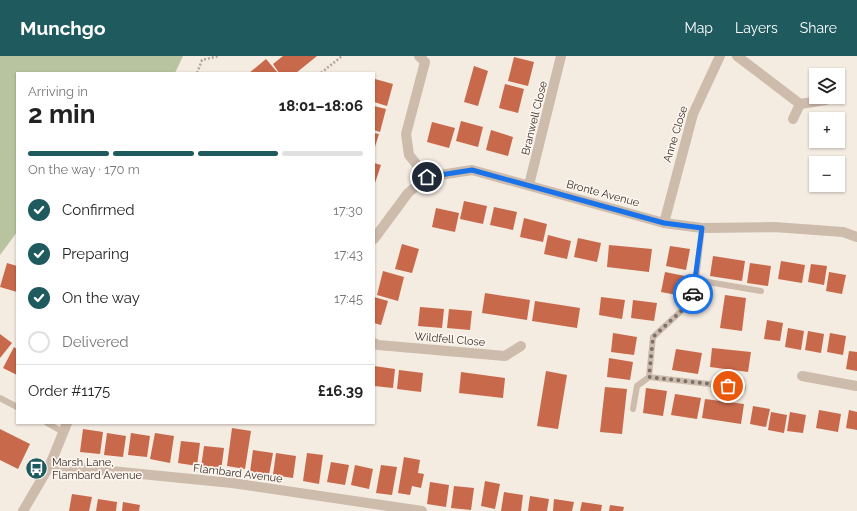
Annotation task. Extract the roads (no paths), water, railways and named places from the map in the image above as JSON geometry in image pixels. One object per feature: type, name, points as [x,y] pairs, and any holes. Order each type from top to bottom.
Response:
[{"type":"street","points":[[375,239],[408,193],[427,177],[409,155],[406,134],[425,62],[419,56]]},
{"type":"street","name":"Branwell Close","points":[[529,185],[561,56]]},
{"type":"street","name":"Anne Close","points":[[664,223],[692,114],[720,56]]},
{"type":"street","points":[[737,56],[800,104],[809,103]]},
{"type":"street","points":[[793,119],[800,104]]},
{"type":"street","name":"Bronte Avenue","points":[[427,177],[472,170],[664,223],[702,228],[774,227],[843,232],[857,237]]},
{"type":"street","name":"Wildfell Close","points":[[375,344],[378,345],[505,356],[521,346]]},
{"type":"street","points":[[802,376],[857,386]]},
{"type":"street","points":[[24,511],[50,465],[65,427]]},
{"type":"street","name":"Flambard Avenue","points":[[50,465],[232,483],[422,511]]},
{"type":"lane","points":[[649,377],[653,337],[691,302],[696,280],[702,228]]},
{"type":"lane","points":[[696,280],[761,291]]},
{"type":"lane","points":[[632,409],[637,386],[649,377],[743,388]]},
{"type":"lane","points":[[0,398],[16,406]]},
{"type":"lane","points":[[52,424],[65,427]]},
{"type":"place","name":"Marsh Lane, Flambard Avenue","points":[[36,468]]}]
